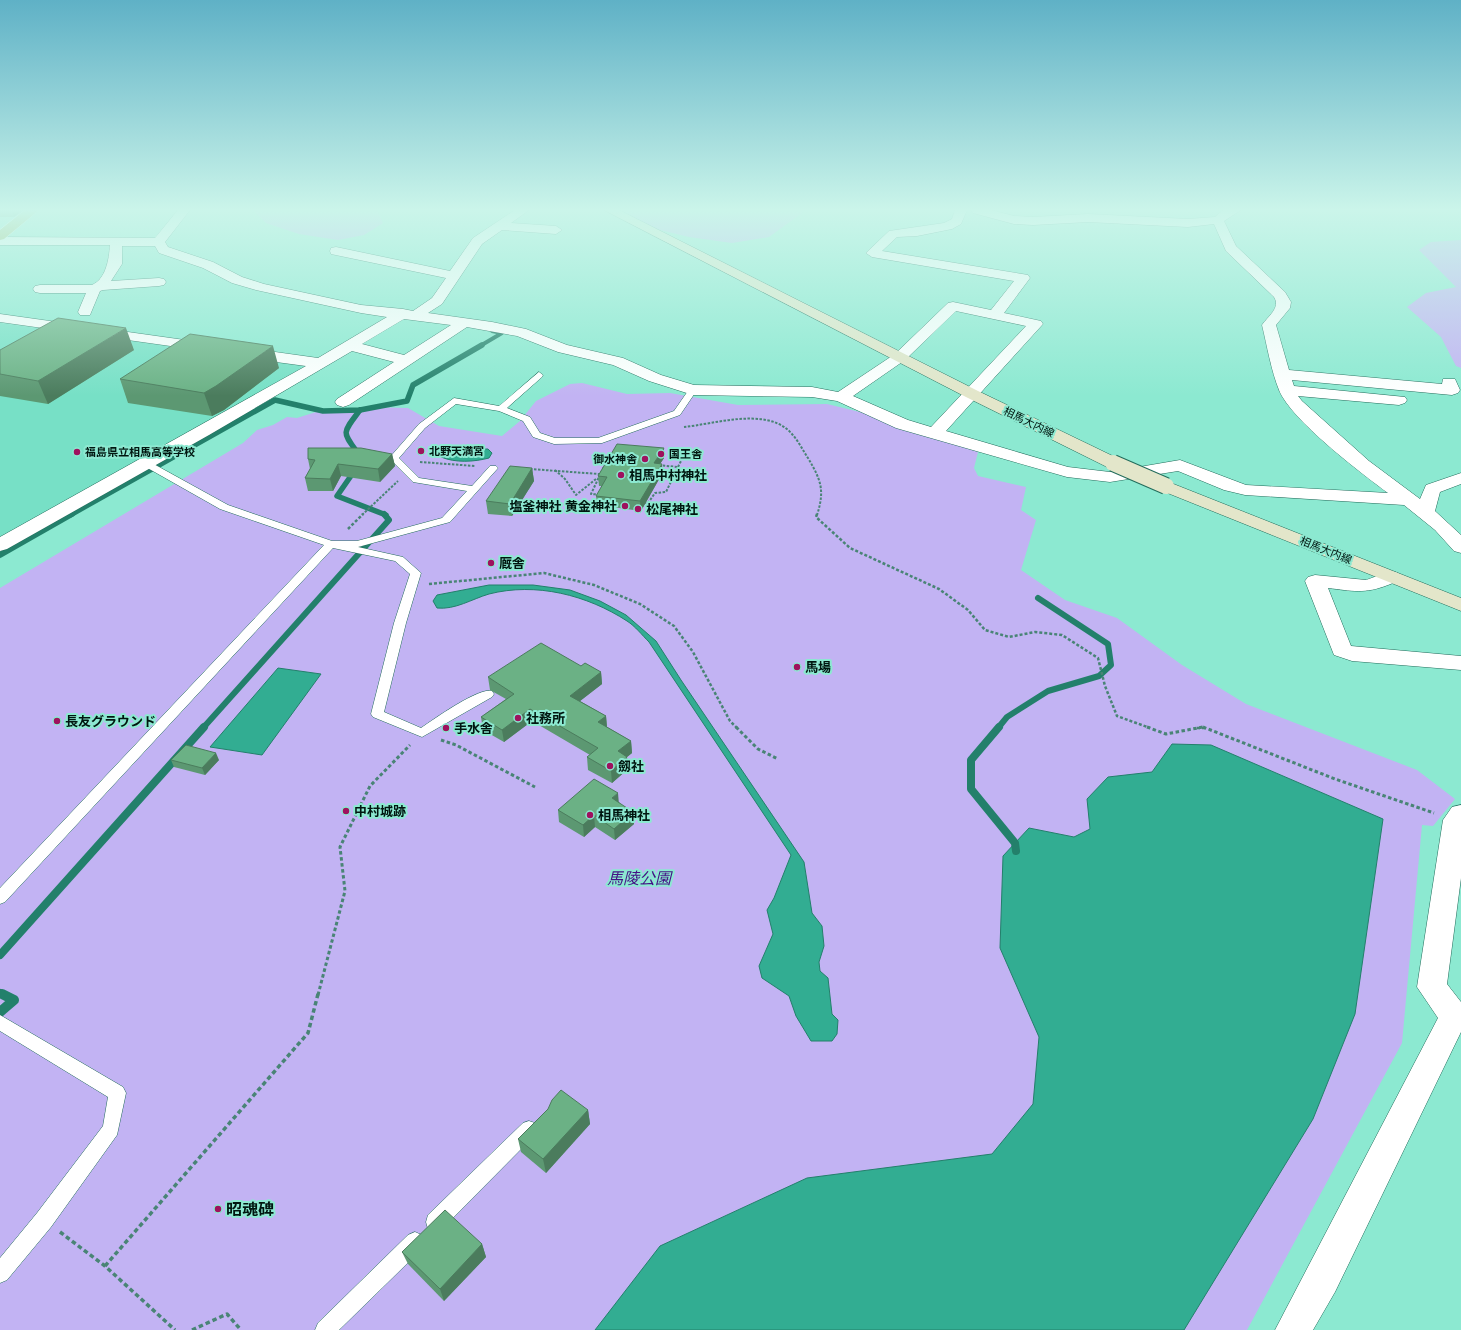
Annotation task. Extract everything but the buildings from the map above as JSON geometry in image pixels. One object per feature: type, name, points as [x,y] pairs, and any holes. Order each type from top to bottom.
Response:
[{"type":"main road","name":"相馬大内線","points":[[732,272],[972,394],[1113,463],[1166,486],[1461,605]]},
{"type":"street","points":[[85,312],[97,287],[109,272]]},
{"type":"street","points":[[222,272],[237,280],[361,309],[410,314],[492,326],[521,332],[564,349],[618,361],[656,378],[693,390],[812,392],[841,397],[902,424],[1067,472],[1110,477],[1180,465],[1230,486],[1245,490],[1410,500]]},
{"type":"street","points":[[435,272],[454,276]]},
{"type":"street","points":[[0,546],[147,464],[320,363],[437,301],[457,272]]},
{"type":"street","points":[[987,272],[1023,278],[995,316]]},
{"type":"street","points":[[1256,272],[1280,295],[1284,302],[1283,308],[1269,325],[1287,390],[1295,404],[1374,473],[1410,500],[1451,535],[1461,547]]},
{"type":"street","points":[[40,289],[97,287],[159,282]]},
{"type":"street","points":[[841,397],[900,357],[953,306],[1036,324],[935,433]]},
{"type":"street","points":[[0,318],[219,349]]},
{"type":"street","points":[[343,402],[405,360],[464,323]]},
{"type":"street","points":[[351,346],[405,360]]},
{"type":"street","points":[[234,351],[320,363]]},
{"type":"street","points":[[1282,374],[1452,390],[1449,382]]},
{"type":"street","points":[[1287,390],[1411,402]]},
{"type":"street","points":[[1425,514],[1432,489],[1461,478]]},
{"type":"street","points":[[1391,577],[1368,586],[1315,581],[1342,650],[1352,654],[1461,663]]},
{"type":"street","points":[[1293,1330],[1322,1279],[1458,1016],[1432,987],[1458,817]]},
{"type":"lane","points":[[501,409],[539,375]]},
{"type":"lane","points":[[474,489],[416,480],[394,458],[422,426],[454,401],[501,409],[527,419],[536,435],[554,441],[599,441],[677,413],[693,390]]},
{"type":"lane","points":[[147,464],[224,507],[331,544],[400,559],[416,573],[400,623],[378,714],[422,733],[461,708],[488,694]]},
{"type":"lane","points":[[0,898],[331,544],[358,544],[446,520],[493,468]]},
{"type":"lane","points":[[0,1022],[117,1093],[111,1129],[44,1220],[0,1273]]},
{"type":"lane","points":[[325,1330],[544,1115]]},
{"type":"path","points":[[678,427],[700,426],[724,419],[761,420],[780,425],[795,438],[814,467],[823,491],[816,518],[850,548],[939,590],[968,610],[985,630],[1009,637],[1035,632],[1062,635],[1098,658],[1104,686],[1117,716],[1166,734],[1204,727],[1334,779],[1458,817]]},
{"type":"path","points":[[678,467],[607,460],[596,479],[591,494],[620,496],[626,500],[648,503],[655,493],[666,492],[681,461]]},
{"type":"path","points":[[596,479],[576,495],[565,479],[555,470],[599,474]]},
{"type":"path","points":[[362,516],[376,504]]},
{"type":"path","points":[[412,586],[544,573],[594,585],[640,604],[674,626],[689,647],[730,722],[758,749],[778,759]]},
{"type":"path","points":[[105,1266],[308,1033],[344,892],[340,847],[370,786],[422,733],[456,745],[535,787]]},
{"type":"path","points":[[44,1220],[105,1266],[175,1330]]},
{"type":"path","points":[[192,1330],[226,1314],[241,1330]]},
{"type":"shaded area","name":"福島県立相馬高等学校","points":[[0,323],[307,365],[0,538]]},
{"type":"shaded area","points":[[449,449],[488,449],[492,453],[489,458],[471,461],[458,461],[441,457],[441,453]]},
{"type":"shaded area","points":[[489,585],[533,585],[570,590],[600,601],[626,615],[656,641],[804,862],[812,913],[822,926],[824,946],[819,962],[820,971],[828,978],[832,1014],[838,1020],[837,1034],[832,1041],[811,1041],[796,1016],[789,996],[762,978],[759,966],[773,934],[767,910],[774,898],[791,855],[649,642],[630,623],[612,612],[595,604],[561,593],[543,590],[507,591],[489,594],[457,606],[444,608],[437,608],[433,601],[437,595]]},
{"type":"shaded area","points":[[278,668],[321,674],[262,755],[210,747]]},
{"type":"shaded area","points":[[1172,744],[1211,745],[1383,819],[1355,1014],[1313,1119],[1184,1330],[595,1330],[660,1246],[807,1178],[992,1154],[1033,1104],[1039,1037],[1000,948],[1003,856],[1029,828],[1074,837],[1090,829],[1087,799],[1108,777],[1152,772]]},
{"type":"green space","points":[[1441,272],[1461,272],[1461,368],[1456,366],[1441,337],[1407,307],[1426,293],[1456,287]]},
{"type":"green space","name":"馬陵公園","points":[[582,383],[627,394],[670,393],[738,405],[827,404],[860,412],[978,452],[974,468],[978,476],[1026,487],[1021,510],[1036,520],[1021,570],[1065,600],[1117,618],[1182,665],[1246,704],[1417,770],[1455,799],[1433,826],[1422,825],[1402,1043],[1247,1330],[0,1330],[0,588],[243,443],[257,430],[273,425],[287,417],[297,418],[316,412],[369,407],[408,408],[439,426],[502,436],[520,421],[536,401],[570,384]]},
{"type":"waterway","points":[[480,346],[502,333],[492,331]]},
{"type":"waterway","points":[[360,410],[407,401],[413,385],[482,345]]},
{"type":"waterway","points":[[70,515],[275,400],[323,411],[360,410]]},
{"type":"waterway","points":[[360,410],[349,424],[346,433],[350,442],[360,456]]},
{"type":"waterway","points":[[355,470],[337,496],[384,514]]},
{"type":"waterway","points":[[0,555],[72,514]]},
{"type":"waterway","points":[[203,728],[389,520],[384,514]]},
{"type":"waterway","points":[[998,728],[1007,717],[1048,691],[1099,676],[1111,665],[1108,644],[1038,598]]},
{"type":"waterway","points":[[0,955],[204,727]]},
{"type":"waterway","points":[[999,727],[971,760],[971,789],[1015,843],[1016,851]]},
{"type":"waterway","points":[[0,993],[14,1000],[0,1012]]},
{"type":"place","name":"北野天満宮","points":[[421,451]]},
{"type":"place","name":"福島県立相馬高等学校","points":[[77,452]]},
{"type":"place","name":"国王舎","points":[[661,454]]},
{"type":"place","name":"御水神舎","points":[[645,459]]},
{"type":"place","name":"相馬中村神社","points":[[621,475]]},
{"type":"place","name":"塩釜神社 黄金神社","points":[[625,506]]},
{"type":"place","name":"松尾神社","points":[[638,509]]},
{"type":"place","name":"厩舎","points":[[491,563]]},
{"type":"place","name":"馬場","points":[[797,667]]},
{"type":"place","name":"社務所","points":[[518,718]]},
{"type":"place","name":"長友グラウンド","points":[[57,721]]},
{"type":"place","name":"手水舎","points":[[446,728]]},
{"type":"place","name":"劔社","points":[[610,766]]},
{"type":"place","name":"中村城跡","points":[[346,811]]},
{"type":"place","name":"相馬神社","points":[[590,815]]},
{"type":"place","name":"昭魂碑","points":[[218,1209]]}]
